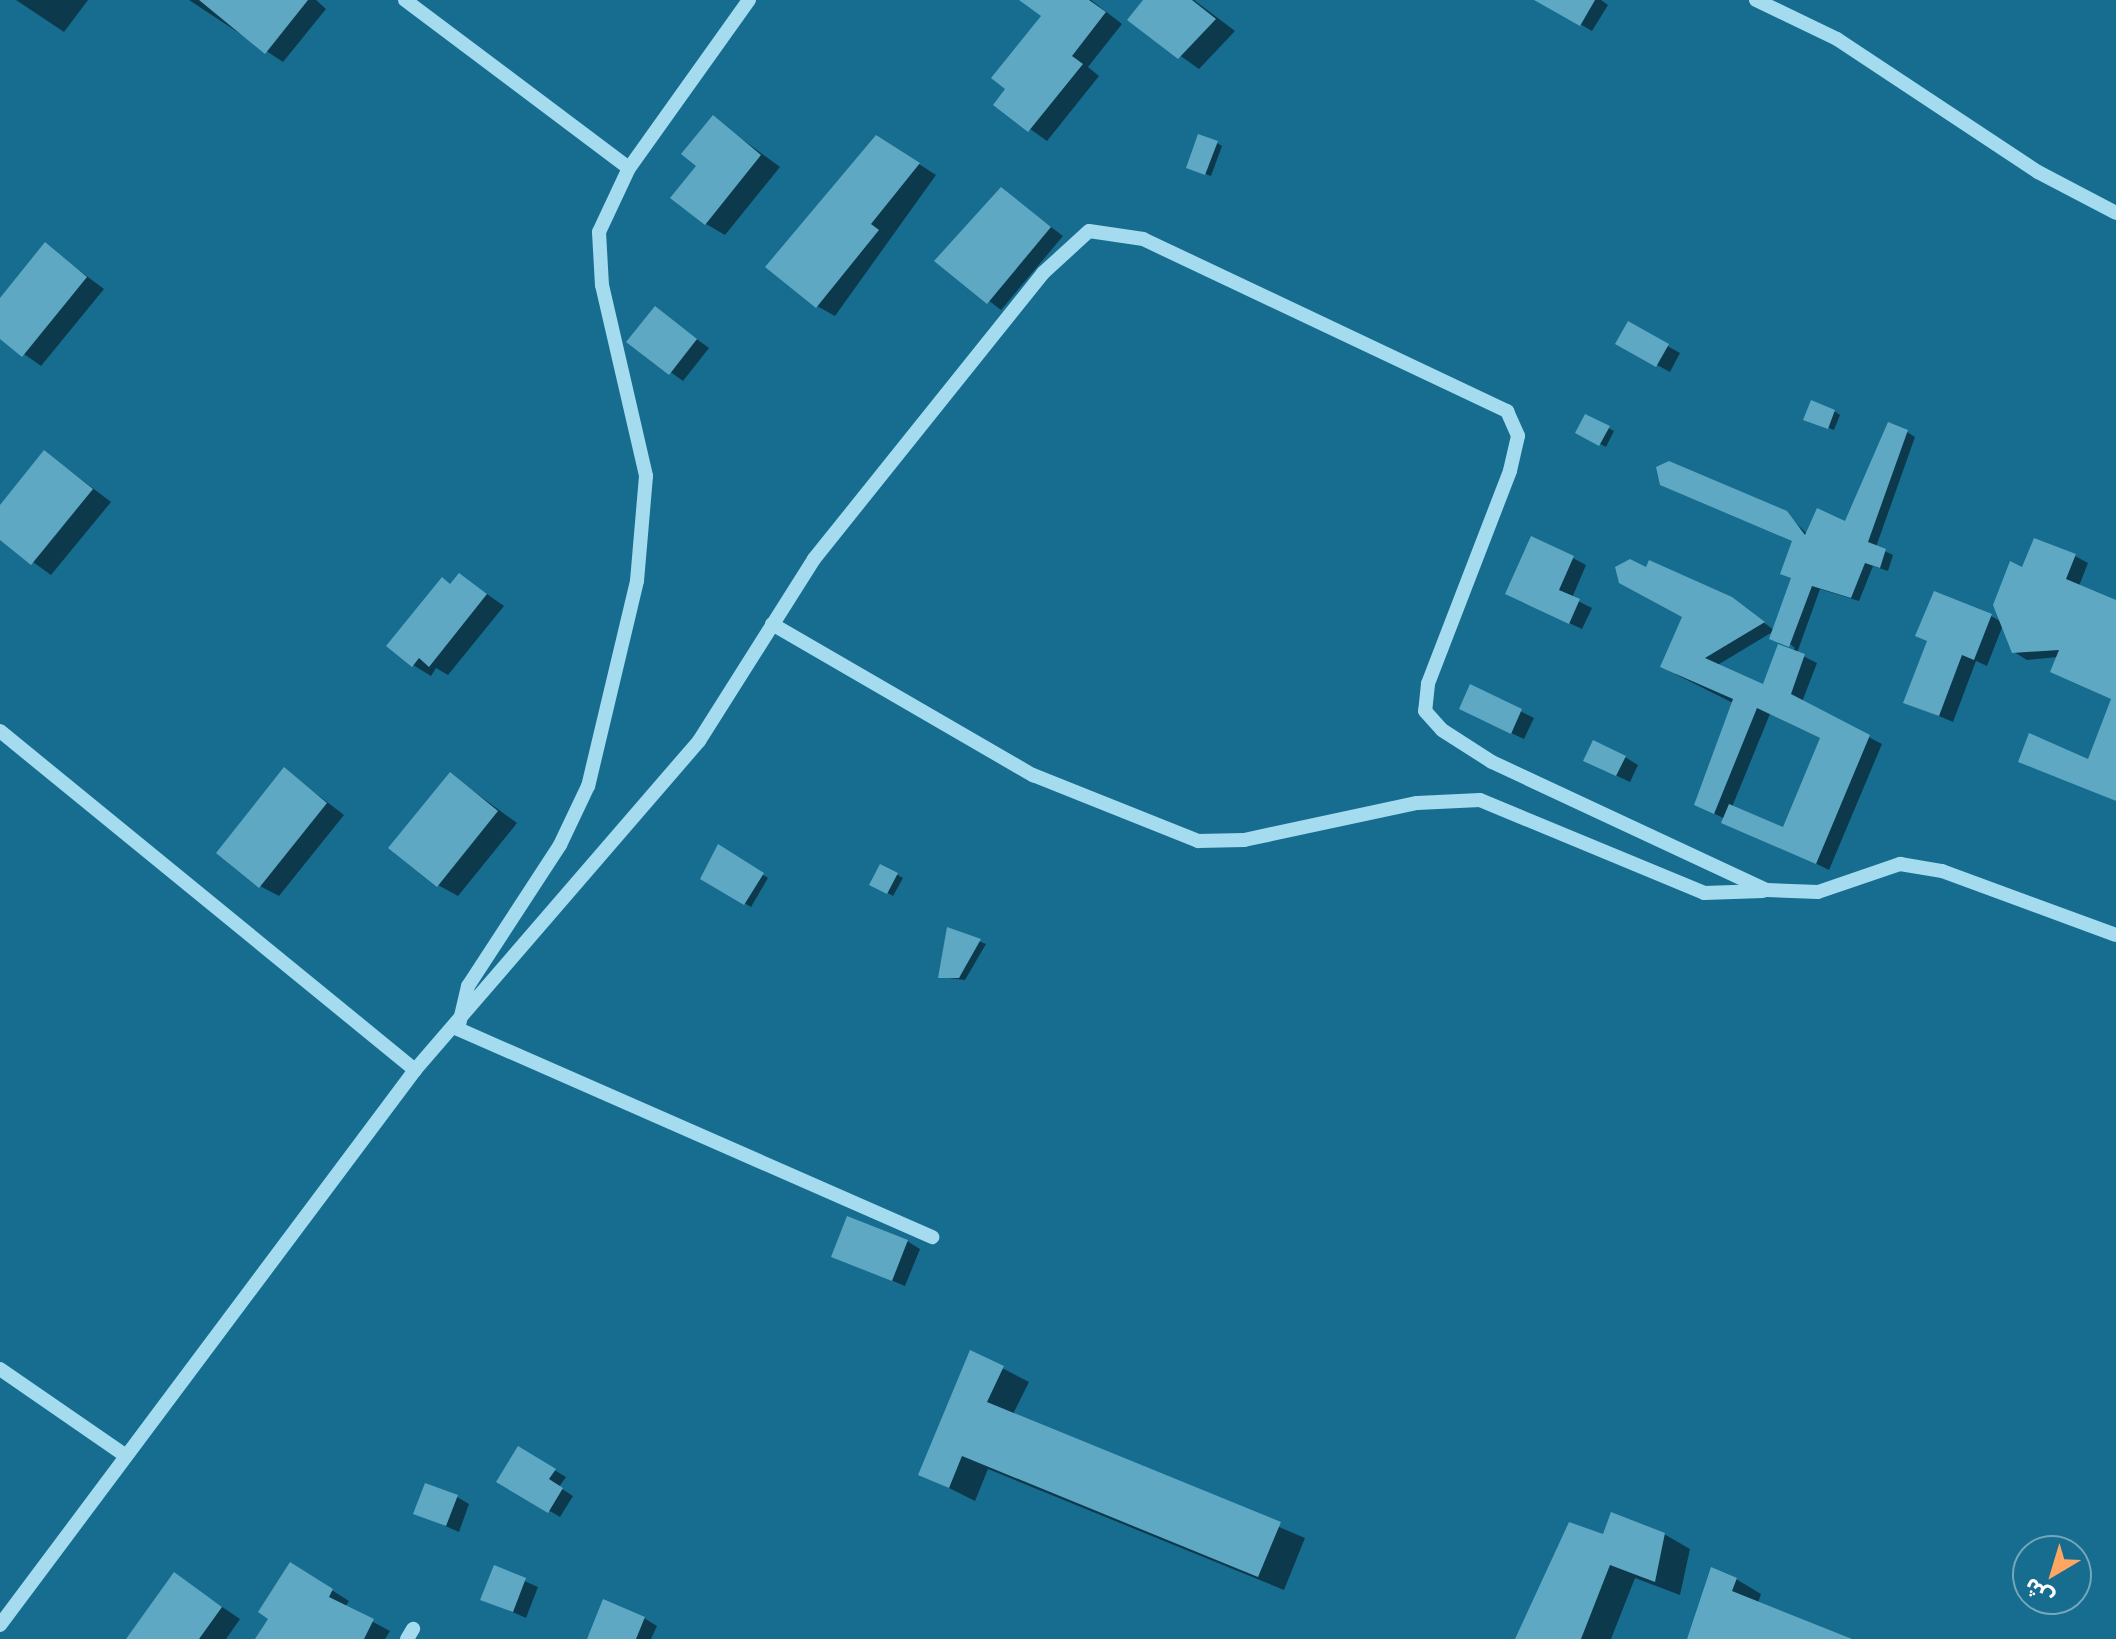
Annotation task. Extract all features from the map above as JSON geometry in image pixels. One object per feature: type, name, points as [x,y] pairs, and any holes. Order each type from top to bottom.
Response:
[{"type":"street","points":[[405,0],[629,168]]},
{"type":"street","points":[[458,1029],[468,986],[579,807],[626,637],[646,476],[597,255],[606,212],[629,168],[749,0]]},
{"type":"street","points":[[1756,0],[1837,39],[2038,172],[2116,213]]},
{"type":"street","points":[[0,1625],[415,1070],[458,1029],[699,741],[814,559],[1043,273],[1089,231],[1119,233],[1507,411],[1518,436],[1510,471],[1455,606],[1425,711],[1492,762],[1767,890]]},
{"type":"street","points":[[772,624],[1033,775],[1198,841],[1244,840],[1417,803],[1480,800],[1704,893],[1767,890],[1818,892],[1900,864],[1942,871],[2116,935]]},
{"type":"street","points":[[0,731],[415,1070]]},
{"type":"street","points":[[458,1029],[932,1237]]},
{"type":"street","points":[[0,1369],[126,1456]]},
{"type":"building","points":[[199,0],[308,0],[265,54]]},
{"type":"building","points":[[1019,0],[1089,0],[1106,12],[1072,56],[1083,64],[1028,132],[993,105],[1005,89],[991,78],[1041,16]]},
{"type":"building","points":[[1143,0],[1192,0],[1216,19],[1178,59],[1127,20]]},
{"type":"building","points":[[1534,0],[1595,0],[1580,26]]},
{"type":"building","points":[[713,115],[761,155],[705,225],[670,198],[696,166],[681,154]]},
{"type":"building","points":[[1198,134],[1218,141],[1205,175],[1186,168]]},
{"type":"building","points":[[876,135],[920,163],[871,224],[879,230],[816,308],[765,267]]},
{"type":"building","points":[[1001,187],[1051,227],[987,304],[934,261]]},
{"type":"building","points":[[45,242],[87,277],[22,357],[0,339],[0,298]]},
{"type":"building","points":[[655,306],[697,339],[669,375],[626,342]]},
{"type":"building","points":[[1628,321],[1669,344],[1656,367],[1615,344]]},
{"type":"building","points":[[1811,400],[1835,410],[1828,429],[1803,420]]},
{"type":"building","points":[[1585,414],[1610,426],[1599,446],[1575,433]]},
{"type":"building","points":[[1888,422],[1908,430],[1868,542],[1886,549],[1880,568],[1865,563],[1851,598],[1812,586],[1789,647],[1769,639],[1791,578],[1780,574],[1792,541],[1660,485],[1656,467],[1669,461],[1787,511],[1805,535],[1817,508],[1845,521]]},
{"type":"building","points":[[44,450],[93,489],[31,565],[0,540],[0,505]]},
{"type":"building","points":[[1531,536],[1574,556],[1559,590],[1580,599],[1569,624],[1505,594]]},
{"type":"building","points":[[2034,538],[2076,554],[2066,579],[2116,600],[2116,801],[2018,762],[2029,733],[2088,759],[2111,699],[2050,672],[2059,650],[2012,653],[1993,605],[2010,561],[2022,567]]},
{"type":"building","points":[[1630,559],[1646,567],[1649,560],[1732,597],[1765,622],[1705,658],[1763,684],[1778,644],[1805,654],[1791,694],[1870,735],[1816,864],[1721,823],[1729,804],[1783,827],[1820,738],[1757,708],[1714,814],[1694,805],[1733,699],[1660,667],[1682,617],[1619,583],[1615,567]]},
{"type":"building","points":[[459,573],[487,594],[429,667],[419,658],[412,667],[386,646],[442,577],[450,584]]},
{"type":"building","points":[[1934,591],[1992,614],[1974,660],[1962,655],[1939,716],[1903,703],[1927,641],[1915,636]]},
{"type":"building","points":[[1470,684],[1522,709],[1511,734],[1459,709]]},
{"type":"building","points":[[1593,740],[1626,756],[1616,776],[1583,761]]},
{"type":"building","points":[[284,767],[327,803],[259,888],[216,853]]},
{"type":"building","points":[[450,772],[498,811],[437,887],[388,848]]},
{"type":"building","points":[[718,844],[764,873],[744,905],[700,879]]},
{"type":"building","points":[[880,864],[898,873],[887,894],[869,885]]},
{"type":"building","points":[[947,927],[981,939],[959,978],[938,978]]},
{"type":"building","points":[[847,1216],[908,1240],[892,1281],[831,1257]]},
{"type":"building","points":[[970,1350],[1004,1366],[987,1402],[1281,1522],[1258,1577],[962,1456],[949,1488],[918,1475]]},
{"type":"building","points":[[518,1446],[556,1469],[549,1479],[563,1488],[548,1513],[496,1482]]},
{"type":"building","points":[[425,1483],[458,1495],[446,1526],[413,1514]]},
{"type":"building","points":[[1611,1512],[1665,1533],[1655,1582],[1610,1565],[1581,1639],[1515,1639],[1569,1522],[1603,1534]]},
{"type":"building","points":[[290,1562],[333,1589],[329,1597],[374,1619],[364,1639],[255,1639],[268,1619],[258,1612]]},
{"type":"building","points":[[494,1565],[526,1578],[513,1612],[480,1600]]},
{"type":"building","points":[[1711,1567],[1737,1578],[1732,1591],[1852,1639],[1687,1639]]},
{"type":"building","points":[[174,1572],[222,1607],[199,1639],[126,1639]]},
{"type":"building","points":[[603,1599],[645,1617],[636,1639],[587,1639]]}]
